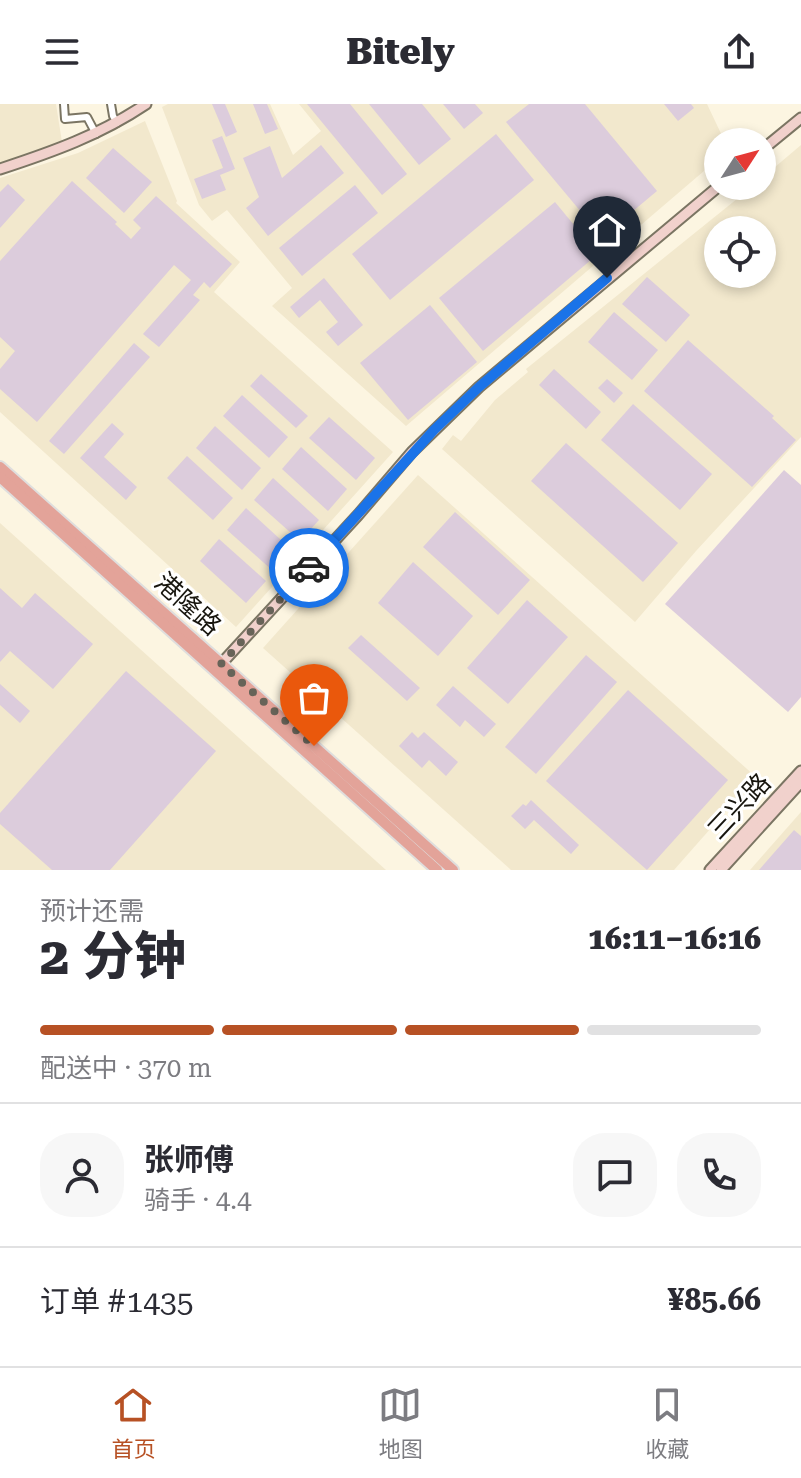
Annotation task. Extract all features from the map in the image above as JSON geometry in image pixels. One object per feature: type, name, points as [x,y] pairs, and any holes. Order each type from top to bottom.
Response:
[{"type":"main road","name":"港隆路","points":[[0,467],[453,870]]},
{"type":"main road","name":"港隆路","points":[[0,477],[437,870]]},
{"type":"street","points":[[64,104],[65,119],[87,117],[96,134]]},
{"type":"street","points":[[111,104],[117,123]]},
{"type":"street","points":[[0,169],[62,149],[96,134],[146,104]]},
{"type":"street","points":[[776,139],[801,118]]},
{"type":"street","points":[[221,664],[412,452],[479,387],[704,199]]},
{"type":"street","name":"三兴路","points":[[710,870],[801,771]]},
{"type":"street","name":"三兴路","points":[[721,870],[801,782]]},
{"type":"shaded area","points":[[0,104],[56,104],[62,142],[0,163]]},
{"type":"shaded area","points":[[168,104],[270,104],[293,155],[321,131],[299,104],[707,104],[718,128],[704,128],[704,171],[406,426],[272,306],[292,288],[227,210],[212,221],[199,205],[162,107]]},
{"type":"shaded area","points":[[145,121],[176,203],[240,262],[214,292],[393,452],[236,627],[0,412],[0,178],[78,153]]},
{"type":"shaded area","points":[[801,145],[801,437],[635,622],[442,449],[453,435],[461,441],[495,400],[528,372],[526,369],[704,226],[704,288],[776,288],[776,216],[716,216],[736,200],[776,200],[776,166]]},
{"type":"shaded area","points":[[418,475],[756,777],[674,870],[511,870],[263,648]]},
{"type":"shaded area","points":[[0,523],[386,870],[0,870]]},
{"type":"shaded area","points":[[801,812],[801,870],[750,870]]},
{"type":"building","points":[[212,104],[225,104],[237,132],[226,137]]},
{"type":"building","points":[[253,104],[267,104],[278,129],[265,134]]},
{"type":"building","points":[[307,104],[350,104],[407,174],[382,195]]},
{"type":"building","points":[[369,104],[422,104],[451,139],[419,165]]},
{"type":"building","points":[[443,104],[475,104],[483,113],[464,129]]},
{"type":"building","points":[[529,104],[585,104],[657,191],[602,237],[506,122]]},
{"type":"building","points":[[664,104],[691,104],[694,108],[678,121]]},
{"type":"building","points":[[496,134],[534,180],[390,300],[352,254]]},
{"type":"building","points":[[222,136],[235,169],[220,175],[226,190],[202,199],[194,179],[223,168],[212,140]]},
{"type":"building","points":[[321,145],[344,173],[268,236],[246,208],[259,197],[243,158],[270,146],[282,178]]},
{"type":"building","points":[[113,148],[152,182],[124,213],[86,178]]},
{"type":"building","points":[[72,181],[131,239],[141,228],[133,220],[156,196],[232,264],[210,288],[204,282],[193,295],[200,300],[159,347],[143,334],[191,280],[174,265],[37,422],[0,389],[0,369],[15,351],[0,337],[0,261]]},
{"type":"building","points":[[8,184],[25,200],[0,228],[0,192]]},
{"type":"building","points":[[355,185],[378,213],[302,276],[279,248]]},
{"type":"building","points":[[555,202],[598,254],[483,351],[439,298]]},
{"type":"building","points":[[647,277],[690,315],[666,342],[622,304]]},
{"type":"building","points":[[324,278],[363,325],[338,346],[326,332],[338,322],[320,300],[299,318],[290,307]]},
{"type":"building","points":[[430,305],[477,362],[408,420],[360,363]]},
{"type":"building","points":[[614,312],[658,350],[632,380],[588,342]]},
{"type":"building","points":[[688,340],[774,416],[772,418],[796,440],[752,487],[644,391]]},
{"type":"building","points":[[134,343],[150,357],[64,454],[49,441]]},
{"type":"building","points":[[554,369],[601,412],[586,429],[539,385]]},
{"type":"building","points":[[261,374],[308,416],[296,428],[250,386]]},
{"type":"building","points":[[607,379],[623,393],[614,403],[598,388]]},
{"type":"building","points":[[242,395],[288,437],[269,458],[223,416]]},
{"type":"building","points":[[633,404],[712,474],[680,510],[601,440]]},
{"type":"building","points":[[329,417],[375,458],[356,480],[309,438]]},
{"type":"building","points":[[112,423],[124,434],[104,457],[137,487],[126,500],[80,458]]},
{"type":"building","points":[[215,426],[261,468],[242,490],[196,448]]},
{"type":"building","points":[[566,443],[678,543],[643,582],[531,481]]},
{"type":"building","points":[[301,447],[347,489],[328,511],[282,469]]},
{"type":"building","points":[[187,456],[233,498],[213,520],[167,478]]},
{"type":"building","points":[[784,470],[801,485],[801,697],[788,712],[665,604]]},
{"type":"building","points":[[273,478],[319,520],[300,541],[254,500]]},
{"type":"building","points":[[246,508],[292,550],[273,571],[227,530]]},
{"type":"building","points":[[455,512],[530,580],[498,615],[423,547]]},
{"type":"building","points":[[219,539],[266,581],[246,603],[200,561]]},
{"type":"building","points":[[413,562],[473,616],[438,656],[378,603]]},
{"type":"building","points":[[0,588],[22,608],[35,593],[93,644],[53,689],[10,651],[0,662]]},
{"type":"building","points":[[527,600],[568,637],[508,704],[467,668]]},
{"type":"building","points":[[361,635],[420,688],[407,701],[348,648]]},
{"type":"building","points":[[586,655],[617,682],[536,774],[505,747]]},
{"type":"building","points":[[126,671],[216,751],[110,870],[52,870],[0,824],[0,813]]},
{"type":"building","points":[[0,684],[30,711],[20,723],[0,705]]},
{"type":"building","points":[[453,686],[496,724],[484,737],[465,720],[460,727],[436,705]]},
{"type":"building","points":[[628,690],[728,780],[647,870],[546,781]]},
{"type":"building","points":[[412,732],[418,738],[424,732],[458,762],[446,776],[429,760],[422,768],[399,746]]},
{"type":"building","points":[[531,800],[579,845],[571,854],[534,820],[525,829],[511,816]]},
{"type":"building","points":[[794,830],[801,836],[801,870],[759,870]]},
{"type":"way so far","points":[[309,568],[221,664],[314,746]]},
{"type":"route","points":[[309,568],[434,430],[479,387],[607,278]]}]
